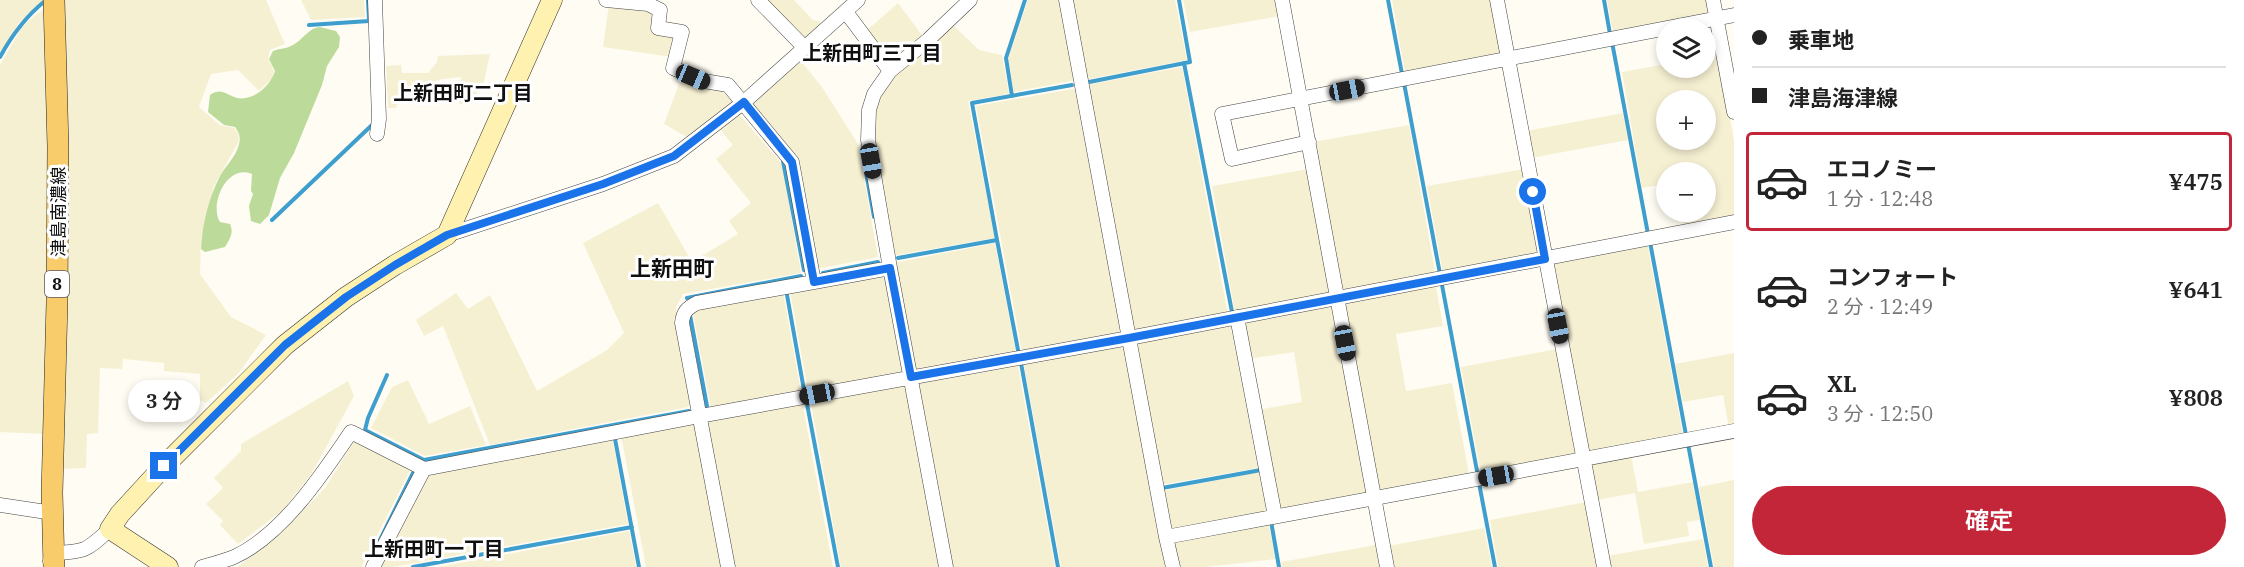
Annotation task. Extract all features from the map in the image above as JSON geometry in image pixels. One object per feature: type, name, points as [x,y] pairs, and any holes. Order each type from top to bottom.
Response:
[{"type":"main road","name":"津島南濃線","points":[[51,562],[58,147],[54,0]]},
{"type":"main road","points":[[168,567],[110,529],[120,514],[164,466],[285,345],[346,297],[447,235],[552,0]]},
{"type":"street","points":[[375,0],[379,119],[377,134]]},
{"type":"street","points":[[606,0],[648,2],[660,9],[658,28],[682,32],[673,68],[704,81],[728,85],[792,162],[814,282]]},
{"type":"street","points":[[758,0],[805,48]]},
{"type":"street","points":[[447,235],[603,184],[674,156],[744,102],[858,0]]},
{"type":"street","points":[[946,567],[890,268],[867,126],[874,94],[890,71],[928,40],[969,0]]},
{"type":"street","points":[[1066,0],[1173,567]]},
{"type":"street","points":[[1282,0],[1387,567]]},
{"type":"street","points":[[1497,0],[1545,259],[1586,459],[1604,567]]},
{"type":"street","points":[[1713,0],[1734,112]]},
{"type":"street","points":[[846,12],[890,71]]},
{"type":"street","points":[[1309,142],[1232,159],[1222,114],[1734,15]]},
{"type":"street","points":[[202,567],[234,557],[282,521],[319,481],[351,432],[424,469],[1129,338],[1734,222]]},
{"type":"street","points":[[728,567],[682,323],[683,315],[689,307],[697,303],[890,268]]},
{"type":"street","points":[[1237,317],[1275,516]]},
{"type":"street","points":[[1166,537],[1734,431]]},
{"type":"street","points":[[373,567],[424,469]]},
{"type":"street","points":[[0,505],[53,513]]},
{"type":"street","points":[[51,562],[92,546],[110,529]]},
{"type":"shaded area","points":[[0,0],[44,0],[19,23],[0,55]]},
{"type":"shaded area","points":[[61,0],[266,0],[285,44],[270,50],[268,58],[274,71],[272,78],[259,91],[238,70],[211,74],[199,107],[220,125],[234,128],[238,133],[239,141],[214,186],[201,240],[200,274],[231,317],[266,335],[238,374],[206,403],[200,400],[200,374],[164,371],[164,363],[123,359],[122,369],[100,368],[98,433],[87,434],[86,468],[61,469]]},
{"type":"shaded area","points":[[301,0],[364,0],[365,17],[311,20]]},
{"type":"shaded area","points":[[765,0],[794,0],[813,20],[819,21],[824,26],[811,38],[804,38]]},
{"type":"shaded area","points":[[1028,0],[1061,0],[1076,80],[1014,92],[1008,59]]},
{"type":"shaded area","points":[[1069,0],[1175,0],[1187,60],[1084,80]]},
{"type":"shaded area","points":[[1183,0],[1277,0],[1280,16],[1190,32]]},
{"type":"shaded area","points":[[1392,0],[1492,0],[1501,52],[1496,57],[1405,73]]},
{"type":"shaded area","points":[[1607,0],[1707,0],[1710,16],[1656,18],[1656,25],[1613,33]]},
{"type":"shaded area","points":[[898,3],[925,39],[892,65],[866,31]]},
{"type":"shaded area","points":[[609,4],[648,9],[674,38],[672,57],[603,47]]},
{"type":"shaded area","points":[[46,8],[50,297],[45,434],[0,432],[0,65],[22,27]]},
{"type":"shaded area","points":[[951,23],[979,50],[1002,55],[1009,94],[968,101],[995,238],[892,256],[873,128],[877,97],[895,74]]},
{"type":"shaded area","points":[[490,54],[484,82],[479,84],[474,103],[459,104],[461,77],[436,80],[432,93],[405,85],[396,108],[388,108],[386,66],[401,65],[402,73],[428,73],[437,62],[438,56]]},
{"type":"shaded area","points":[[1716,55],[1719,55],[1734,141],[1734,220],[1684,228],[1683,222],[1716,222],[1716,162],[1656,162],[1656,186],[1642,188],[1622,72],[1656,66],[1656,78],[1716,78]]},
{"type":"shaded area","points":[[800,60],[822,87],[858,144],[878,257],[817,269],[796,161],[750,102]]},
{"type":"shaded area","points":[[1182,67],[1228,315],[1132,331],[1086,85]]},
{"type":"shaded area","points":[[685,81],[706,89],[720,89],[734,103],[690,139],[664,124],[679,84]]},
{"type":"shaded area","points":[[1078,88],[1120,331],[1117,335],[1022,352],[976,106]]},
{"type":"shaded area","points":[[738,113],[782,164],[801,273],[683,294],[676,307],[692,403],[688,407],[490,445],[443,326],[424,336],[416,320],[456,293],[468,309],[490,295],[537,391],[607,350],[624,333],[583,243],[658,203],[692,262],[738,234],[729,221],[751,203],[716,159],[733,145],[719,128]]},
{"type":"shaded area","points":[[1623,113],[1628,140],[1531,158],[1526,131]]},
{"type":"shaded area","points":[[1409,125],[1436,277],[1344,293],[1339,290],[1313,142]]},
{"type":"shaded area","points":[[1308,169],[1330,293],[1235,313],[1212,186]]},
{"type":"shaded area","points":[[1524,169],[1539,254],[1443,274],[1427,186]]},
{"type":"shaded area","points":[[1647,242],[1683,435],[1593,453],[1588,450],[1554,265],[1556,260]]},
{"type":"shaded area","points":[[995,243],[1016,354],[921,371],[915,368],[894,263]]},
{"type":"shaded area","points":[[881,274],[890,282],[905,365],[900,374],[808,391],[790,291]]},
{"type":"shaded area","points":[[1431,284],[1436,287],[1443,326],[1396,334],[1406,391],[1452,383],[1469,474],[1466,477],[1382,493],[1378,490],[1344,304]]},
{"type":"shaded area","points":[[783,292],[801,392],[711,408],[692,309]]},
{"type":"shaded area","points":[[1333,305],[1369,495],[1281,511],[1257,410],[1302,402],[1294,352],[1248,359],[1242,324],[1245,319]]},
{"type":"shaded area","points":[[1230,323],[1258,468],[1160,485],[1135,342]]},
{"type":"shaded area","points":[[1121,346],[1125,349],[1167,567],[1061,567],[1023,360]]},
{"type":"shaded area","points":[[1557,349],[1576,452],[1571,457],[1481,475],[1461,367]]},
{"type":"shaded area","points":[[1734,353],[1734,427],[1729,428],[1723,395],[1683,402],[1675,364]]},
{"type":"shaded area","points":[[1017,361],[1055,567],[951,567],[918,383]]},
{"type":"shaded area","points":[[408,380],[429,424],[470,406],[486,445],[425,456],[371,428],[392,387]]},
{"type":"shaded area","points":[[348,381],[354,396],[312,473],[282,511],[238,544],[220,525],[223,521],[206,504],[223,488],[214,478],[241,451],[241,444]]},
{"type":"shaded area","points":[[902,383],[909,388],[941,567],[841,567],[810,399]]},
{"type":"shaded area","points":[[802,401],[833,567],[734,567],[706,425],[710,420]]},
{"type":"shaded area","points":[[693,421],[697,424],[725,567],[646,567],[621,435]]},
{"type":"shaded area","points":[[612,437],[628,524],[393,567],[379,567],[423,479],[431,472]]},
{"type":"shaded area","points":[[355,440],[412,467],[361,567],[237,567],[278,536],[325,488]]},
{"type":"shaded area","points":[[1631,455],[1638,492],[1693,482],[1700,520],[1687,522],[1689,536],[1644,544],[1635,493],[1598,500],[1592,466],[1595,461]]},
{"type":"shaded area","points":[[1259,472],[1267,515],[1174,531],[1169,527],[1161,491]]},
{"type":"shaded area","points":[[1734,480],[1734,567],[1714,567],[1699,487]]},
{"type":"shaded area","points":[[1586,502],[1598,567],[1498,567],[1490,520]]},
{"type":"shaded area","points":[[1268,521],[1276,559],[1205,567],[1176,567],[1174,542]]},
{"type":"shaded area","points":[[1484,528],[1492,567],[1392,567],[1388,546]]},
{"type":"shaded area","points":[[629,531],[636,567],[439,567]]},
{"type":"shaded area","points":[[1703,539],[1708,567],[1609,567],[1607,560],[1612,555]]},
{"type":"shaded area","points":[[1381,544],[1385,567],[1282,567],[1281,562]]},
{"type":"green space","points":[[320,27],[336,31],[340,37],[339,47],[327,66],[322,85],[294,153],[280,178],[269,215],[260,224],[251,221],[249,206],[253,194],[251,191],[252,174],[243,172],[235,174],[222,187],[217,205],[220,222],[230,224],[232,230],[230,239],[225,247],[205,252],[201,249],[209,202],[220,176],[238,149],[240,140],[235,127],[224,125],[208,112],[210,95],[221,92],[243,98],[255,95],[273,77],[275,71],[269,59],[273,51],[293,45],[310,31]]},
{"type":"waterway","points":[[309,25],[369,21],[368,0]]},
{"type":"waterway","points":[[1012,96],[1006,58],[1025,0]]},
{"type":"waterway","points":[[1089,82],[1190,62],[1179,0]]},
{"type":"waterway","points":[[1388,0],[1402,74]]},
{"type":"waterway","points":[[1604,0],[1610,34]]},
{"type":"waterway","points":[[0,57],[9,41],[31,13],[45,1]]},
{"type":"waterway","points":[[1612,42],[1648,234]]},
{"type":"waterway","points":[[1184,63],[1232,312]]},
{"type":"waterway","points":[[1404,83],[1440,274]]},
{"type":"waterway","points":[[898,258],[997,240],[972,103],[1072,85]]},
{"type":"waterway","points":[[272,220],[372,125]]},
{"type":"waterway","points":[[862,150],[874,217]]},
{"type":"waterway","points":[[783,161],[804,270]]},
{"type":"waterway","points":[[997,240],[1018,350]]},
{"type":"waterway","points":[[1650,242],[1686,435]]},
{"type":"waterway","points":[[823,273],[878,262]]},
{"type":"waterway","points":[[687,298],[801,276]]},
{"type":"waterway","points":[[1442,285],[1477,471]]},
{"type":"waterway","points":[[787,295],[804,390]]},
{"type":"waterway","points":[[690,315],[707,406]]},
{"type":"waterway","points":[[1021,363],[1058,567]]},
{"type":"waterway","points":[[387,375],[365,430],[424,460],[689,411]]},
{"type":"waterway","points":[[807,404],[838,567]]},
{"type":"waterway","points":[[615,439],[639,567]]},
{"type":"waterway","points":[[1688,444],[1711,567]]},
{"type":"waterway","points":[[1162,488],[1261,470]]},
{"type":"waterway","points":[[376,548],[413,473]]},
{"type":"waterway","points":[[1479,483],[1495,567]]},
{"type":"waterway","points":[[1271,521],[1279,567]]},
{"type":"waterway","points":[[413,567],[632,527]]},
{"type":"district","name":"上新田町三丁目","points":[[872,52]]},
{"type":"district","name":"上新田町二丁目","points":[[463,92]]},
{"type":"district","name":"上新田町","points":[[672,268]]},
{"type":"district","name":"上新田町一丁目","points":[[434,548]]},
{"type":"route","points":[[164,466],[285,345],[346,297],[395,265],[447,235],[603,184],[674,156],[744,102],[792,162],[814,282],[890,268],[911,377],[1545,259],[1533,192]]}]
